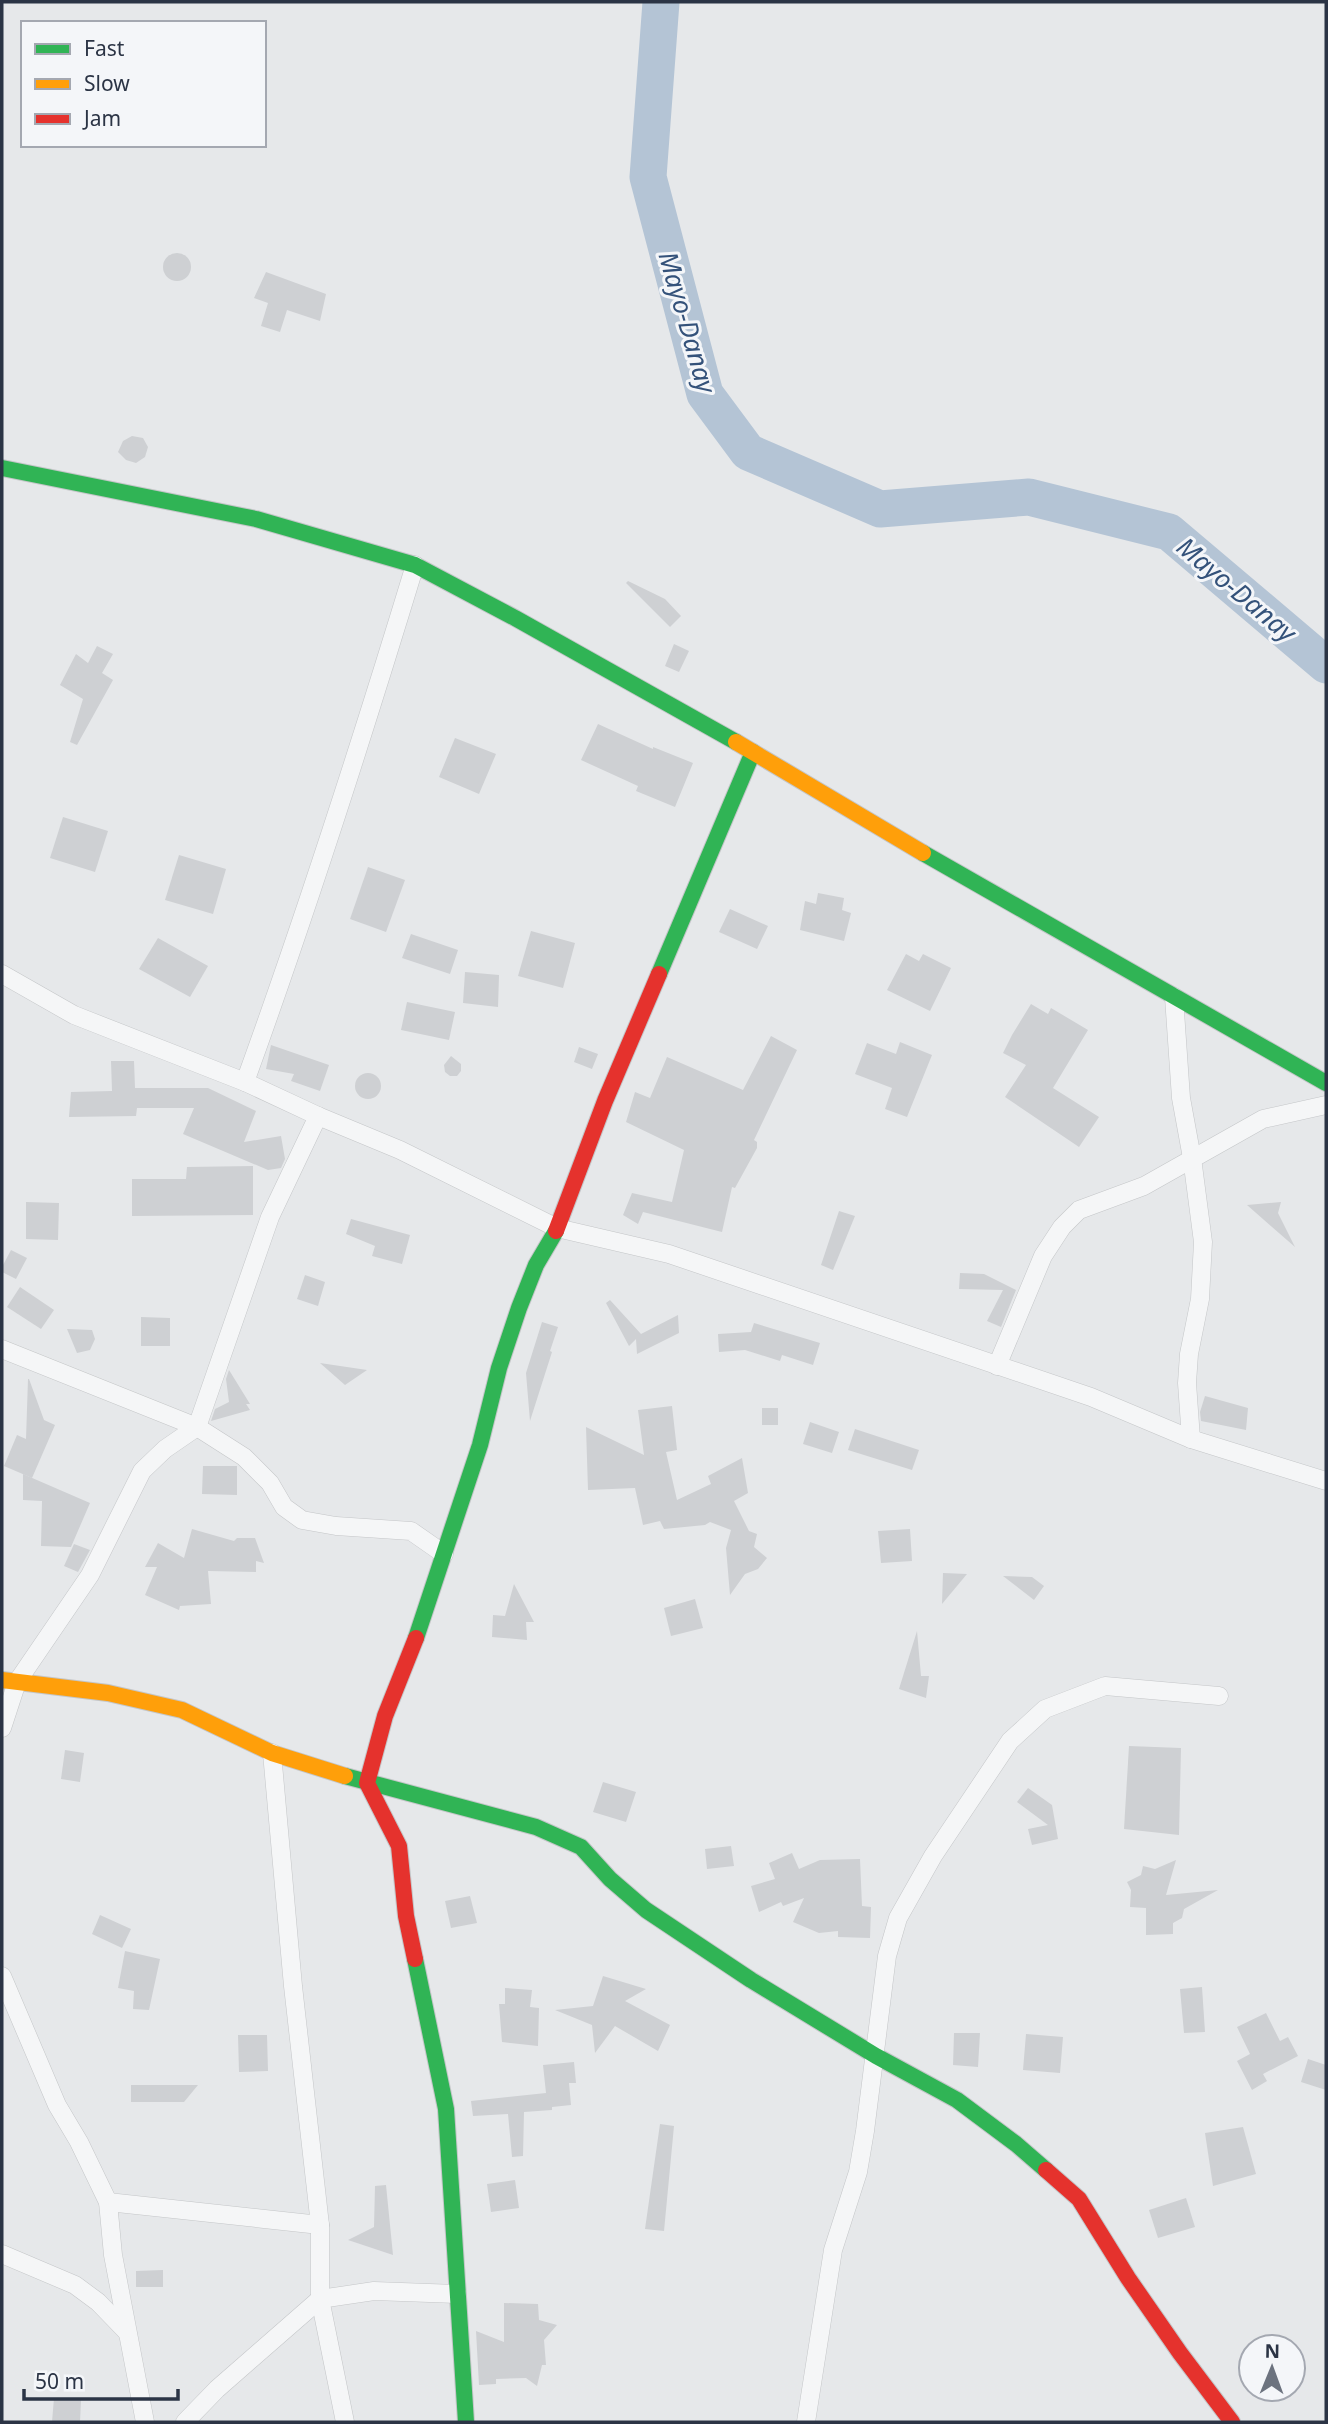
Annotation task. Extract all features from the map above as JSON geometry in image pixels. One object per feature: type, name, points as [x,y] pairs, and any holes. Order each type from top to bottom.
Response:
[{"type":"street","points":[[2,468],[256,519],[415,565],[753,752],[934,860],[1326,1083]]},
{"type":"street","points":[[245,1082],[354,768],[415,565]]},
{"type":"street","points":[[466,2422],[446,2109],[406,1916],[399,1846],[367,1783],[385,1716],[418,1632],[480,1445],[499,1368],[519,1308],[536,1265],[557,1228],[605,1101],[753,752]]},
{"type":"street","points":[[2,974],[74,1015],[245,1082],[400,1150],[557,1228],[669,1254],[1091,1397],[1191,1438],[1326,1481]]},
{"type":"street","points":[[1174,997],[1181,1098],[1203,1242],[1200,1299],[1189,1354],[1187,1383],[1191,1438]]},
{"type":"street","points":[[998,1366],[1042,1256],[1062,1227],[1079,1210],[1144,1186],[1263,1119],[1326,1105]]},
{"type":"street","points":[[2,1728],[9,1681],[90,1575],[142,1471],[165,1449],[197,1427],[270,1217],[318,1116]]},
{"type":"street","points":[[2,1349],[197,1427],[244,1457],[270,1483],[284,1507],[302,1520],[336,1526],[411,1531],[444,1554]]},
{"type":"street","points":[[9,1681],[108,1693],[183,1710],[272,1753],[367,1783],[536,1827],[581,1847],[610,1879],[646,1910],[751,1980],[876,2056],[957,2100],[1016,2144],[1079,2199],[1180,2353],[1232,2422]]},
{"type":"street","points":[[806,2422],[833,2250],[858,2172],[876,2056],[887,1956],[898,1918],[933,1856],[1010,1741],[1045,1709],[1105,1686],[1219,1696]]},
{"type":"street","points":[[272,1753],[293,1986],[320,2225],[320,2299],[345,2422]]},
{"type":"street","points":[[2,1976],[57,2105],[79,2142],[108,2202],[113,2256],[145,2422]]},
{"type":"street","points":[[108,2202],[320,2225]]},
{"type":"street","points":[[2,2254],[75,2286],[98,2302],[127,2332]]},
{"type":"street","points":[[185,2422],[217,2389],[320,2299],[374,2291],[457,2294]]},
{"type":"building","points":[[177,253],[187,257],[191,267],[187,277],[177,281],[167,277],[163,267],[167,257]]},
{"type":"building","points":[[266,272],[326,294],[320,321],[287,310],[280,332],[261,326],[268,303],[254,298]]},
{"type":"building","points":[[132,436],[143,438],[148,447],[145,457],[136,463],[126,460],[118,452],[123,441]]},
{"type":"building","points":[[628,581],[665,599],[681,616],[670,627],[626,583]]},
{"type":"building","points":[[674,644],[689,651],[679,672],[665,666]]},
{"type":"building","points":[[97,646],[113,654],[102,673],[113,680],[77,745],[70,742],[83,699],[60,685],[76,654],[88,663]]},
{"type":"building","points":[[598,724],[653,749],[693,763],[675,807],[636,791],[638,786],[581,760]]},
{"type":"building","points":[[455,738],[496,754],[479,794],[439,777]]},
{"type":"building","points":[[63,817],[108,831],[95,872],[50,858]]},
{"type":"building","points":[[179,855],[226,869],[213,914],[165,900]]},
{"type":"building","points":[[368,867],[405,880],[386,932],[350,919]]},
{"type":"building","points":[[818,893],[844,898],[842,910],[851,913],[844,941],[800,930],[805,901],[816,904]]},
{"type":"building","points":[[730,909],[768,926],[757,949],[719,932]]},
{"type":"building","points":[[531,931],[575,943],[563,988],[518,976]]},
{"type":"building","points":[[411,934],[458,950],[450,974],[402,958]]},
{"type":"building","points":[[158,938],[208,966],[190,997],[139,969]]},
{"type":"building","points":[[906,954],[919,961],[923,954],[951,968],[930,1011],[887,990]]},
{"type":"building","points":[[465,972],[499,975],[498,1007],[463,1003]]},
{"type":"building","points":[[407,1002],[455,1012],[449,1040],[401,1030]]},
{"type":"building","points":[[1031,1004],[1048,1014],[1051,1008],[1088,1030],[1053,1088],[1099,1117],[1079,1147],[1005,1097],[1026,1065],[1003,1053]]},
{"type":"building","points":[[771,1036],[797,1050],[754,1140],[757,1142],[757,1148],[735,1188],[732,1187],[722,1232],[643,1212],[638,1224],[623,1215],[632,1193],[672,1202],[684,1150],[626,1122],[635,1092],[650,1098],[667,1057],[743,1090]]},
{"type":"building","points":[[900,1042],[932,1055],[907,1117],[885,1109],[892,1088],[855,1074],[867,1043],[896,1054]]},
{"type":"building","points":[[271,1045],[329,1065],[320,1091],[291,1081],[294,1074],[266,1069]]},
{"type":"building","points":[[579,1047],[598,1054],[592,1069],[574,1062]]},
{"type":"building","points":[[451,1056],[461,1064],[461,1071],[457,1076],[450,1076],[445,1072],[444,1065]]},
{"type":"building","points":[[111,1061],[134,1061],[135,1088],[208,1088],[256,1111],[244,1142],[281,1136],[285,1159],[281,1168],[268,1170],[183,1134],[194,1108],[137,1108],[136,1116],[69,1117],[71,1092],[112,1091]]},
{"type":"building","points":[[368,1073],[377,1077],[381,1086],[377,1095],[368,1099],[359,1095],[355,1086],[359,1077]]},
{"type":"building","points":[[253,1166],[253,1215],[132,1216],[132,1179],[186,1179],[187,1167]]},
{"type":"building","points":[[26,1202],[59,1203],[58,1240],[26,1239]]},
{"type":"building","points":[[1281,1202],[1278,1213],[1295,1247],[1247,1205]]},
{"type":"building","points":[[839,1211],[855,1216],[833,1270],[821,1265]]},
{"type":"building","points":[[351,1219],[410,1235],[402,1264],[372,1256],[375,1246],[346,1234]]},
{"type":"building","points":[[11,1250],[27,1258],[16,1279],[2,1272]]},
{"type":"building","points":[[960,1273],[984,1274],[1016,1290],[1001,1327],[987,1321],[1003,1290],[959,1289]]},
{"type":"building","points":[[305,1275],[325,1282],[318,1306],[297,1299]]},
{"type":"building","points":[[20,1287],[54,1310],[41,1329],[7,1307]]},
{"type":"building","points":[[610,1300],[641,1334],[678,1315],[679,1333],[637,1354],[636,1339],[629,1346],[606,1303]]},
{"type":"building","points":[[141,1317],[170,1318],[170,1346],[141,1346]]},
{"type":"building","points":[[542,1322],[558,1327],[530,1421],[526,1373]]},
{"type":"building","points":[[754,1323],[820,1343],[813,1365],[782,1355],[780,1361],[745,1350],[719,1352],[718,1334],[751,1332]]},
{"type":"building","points":[[67,1329],[92,1330],[95,1339],[90,1350],[77,1353]]},
{"type":"building","points":[[320,1363],[367,1370],[345,1385]]},
{"type":"building","points":[[229,1370],[250,1404],[246,1404],[250,1410],[211,1421],[215,1409],[229,1402],[226,1379]]},
{"type":"building","points":[[28,1379],[44,1420],[55,1425],[32,1478],[4,1466],[17,1435],[26,1439]]},
{"type":"building","points":[[1205,1396],[1248,1408],[1246,1430],[1201,1421],[1200,1412]]},
{"type":"building","points":[[672,1406],[677,1450],[666,1452],[677,1500],[711,1484],[708,1476],[742,1458],[748,1493],[734,1501],[749,1531],[757,1534],[754,1547],[767,1558],[758,1569],[745,1574],[730,1595],[726,1548],[731,1530],[710,1522],[705,1525],[664,1529],[660,1521],[643,1525],[635,1488],[588,1490],[586,1427],[644,1455],[638,1410]]},
{"type":"building","points":[[762,1408],[778,1408],[778,1425],[762,1425]]},
{"type":"building","points":[[810,1422],[839,1432],[832,1453],[803,1444]]},
{"type":"building","points":[[855,1429],[919,1450],[912,1470],[848,1450]]},
{"type":"building","points":[[203,1466],[237,1466],[237,1495],[202,1494]]},
{"type":"building","points":[[23,1474],[90,1503],[71,1547],[41,1546],[42,1501],[23,1500]]},
{"type":"building","points":[[192,1529],[234,1541],[237,1538],[255,1538],[264,1563],[256,1561],[256,1572],[208,1571],[211,1604],[180,1606],[179,1610],[145,1595],[157,1567],[145,1567],[158,1543],[184,1558]]},
{"type":"building","points":[[910,1529],[912,1561],[881,1563],[878,1531]]},
{"type":"building","points":[[74,1544],[90,1550],[78,1572],[64,1566]]},
{"type":"building","points":[[943,1573],[967,1574],[942,1604]]},
{"type":"building","points":[[1003,1576],[1032,1577],[1044,1586],[1034,1600]]},
{"type":"building","points":[[514,1584],[534,1622],[526,1622],[527,1640],[492,1637],[493,1615],[505,1616]]},
{"type":"building","points":[[695,1599],[703,1628],[671,1636],[664,1608]]},
{"type":"building","points":[[917,1631],[921,1676],[929,1676],[926,1698],[899,1689]]},
{"type":"building","points":[[1129,1746],[1181,1748],[1179,1835],[1124,1829]]},
{"type":"building","points":[[65,1750],[84,1753],[80,1782],[61,1779]]},
{"type":"building","points":[[603,1782],[636,1792],[626,1822],[593,1812]]},
{"type":"building","points":[[1028,1788],[1052,1805],[1058,1839],[1032,1845],[1028,1829],[1048,1825],[1017,1802]]},
{"type":"building","points":[[731,1846],[734,1866],[707,1869],[705,1849]]},
{"type":"building","points":[[792,1853],[799,1869],[820,1860],[860,1859],[862,1906],[871,1907],[870,1938],[838,1937],[838,1931],[819,1933],[793,1922],[804,1898],[783,1906],[781,1902],[759,1912],[751,1886],[775,1879],[769,1863]]},
{"type":"building","points":[[1176,1860],[1166,1895],[1218,1890],[1184,1909],[1182,1918],[1173,1923],[1173,1934],[1146,1935],[1146,1908],[1130,1907],[1131,1890],[1127,1882],[1141,1875],[1143,1866],[1155,1869]]},
{"type":"building","points":[[470,1896],[477,1923],[451,1928],[445,1901]]},
{"type":"building","points":[[100,1915],[131,1929],[122,1948],[92,1934]]},
{"type":"building","points":[[125,1951],[160,1959],[149,2010],[133,2009],[134,1991],[118,1988]]},
{"type":"building","points":[[603,1976],[646,1989],[625,2001],[670,2025],[658,2051],[615,2026],[595,2053],[592,2025],[555,2010],[593,2006]]},
{"type":"building","points":[[1202,1987],[1205,2032],[1184,2033],[1180,1989]]},
{"type":"building","points":[[505,1988],[532,1990],[530,2007],[539,2008],[538,2046],[502,2042],[499,2004],[505,2004]]},
{"type":"building","points":[[1266,2013],[1280,2041],[1288,2037],[1298,2056],[1263,2074],[1267,2081],[1252,2090],[1237,2061],[1250,2054],[1237,2027]]},
{"type":"building","points":[[954,2033],[980,2033],[978,2067],[953,2065]]},
{"type":"building","points":[[1026,2034],[1063,2037],[1060,2073],[1023,2070]]},
{"type":"building","points":[[238,2035],[267,2035],[268,2071],[239,2072]]},
{"type":"building","points":[[1308,2059],[1326,2065],[1326,2090],[1301,2082]]},
{"type":"building","points":[[574,2062],[576,2083],[569,2083],[571,2105],[552,2107],[552,2110],[524,2112],[523,2156],[512,2157],[508,2114],[473,2116],[471,2101],[546,2093],[543,2065]]},
{"type":"building","points":[[131,2085],[198,2085],[184,2102],[131,2102]]},
{"type":"building","points":[[660,2124],[674,2126],[664,2231],[645,2229]]},
{"type":"building","points":[[1243,2127],[1256,2174],[1213,2186],[1205,2133]]},
{"type":"building","points":[[515,2180],[519,2208],[491,2212],[487,2184]]},
{"type":"building","points":[[386,2185],[393,2255],[348,2240],[374,2227],[375,2186]]},
{"type":"building","points":[[1186,2198],[1195,2227],[1158,2238],[1149,2210]]},
{"type":"building","points":[[163,2270],[163,2287],[136,2287],[136,2271]]},
{"type":"building","points":[[504,2303],[538,2304],[539,2320],[557,2325],[544,2340],[546,2365],[542,2365],[537,2386],[526,2378],[496,2379],[496,2384],[479,2385],[476,2331],[504,2342]]},
{"type":"building","points":[[54,2398],[81,2400],[80,2422],[52,2422]]},
{"type":"waterway","name":"Mayo-Danay","points":[[661,2],[648,177],[705,394],[748,452],[880,509],[1029,497],[1169,532],[1326,665]]},
{"type":"traffic: fast","points":[[2,468],[256,519],[415,565],[736,742]]},
{"type":"traffic: fast","points":[[659,974],[753,752]]},
{"type":"traffic: fast","points":[[923,853],[1326,1083]]},
{"type":"traffic: fast","points":[[416,1638],[480,1445],[499,1368],[519,1308],[536,1265],[556,1231]]},
{"type":"traffic: fast","points":[[345,1776],[536,1827],[581,1847],[610,1879],[646,1910],[751,1980],[876,2056],[957,2100],[1046,2170]]},
{"type":"traffic: fast","points":[[415,1959],[446,2109],[466,2422]]},
{"type":"traffic: slow","points":[[736,742],[923,853]]},
{"type":"traffic: slow","points":[[2,1680],[108,1693],[182,1710],[272,1753],[345,1776]]},
{"type":"traffic: jam","points":[[556,1231],[605,1101],[659,974]]},
{"type":"traffic: jam","points":[[415,1959],[406,1916],[399,1846],[367,1783],[385,1716],[416,1638]]},
{"type":"traffic: jam","points":[[1046,2170],[1079,2199],[1128,2278],[1232,2422]]}]
